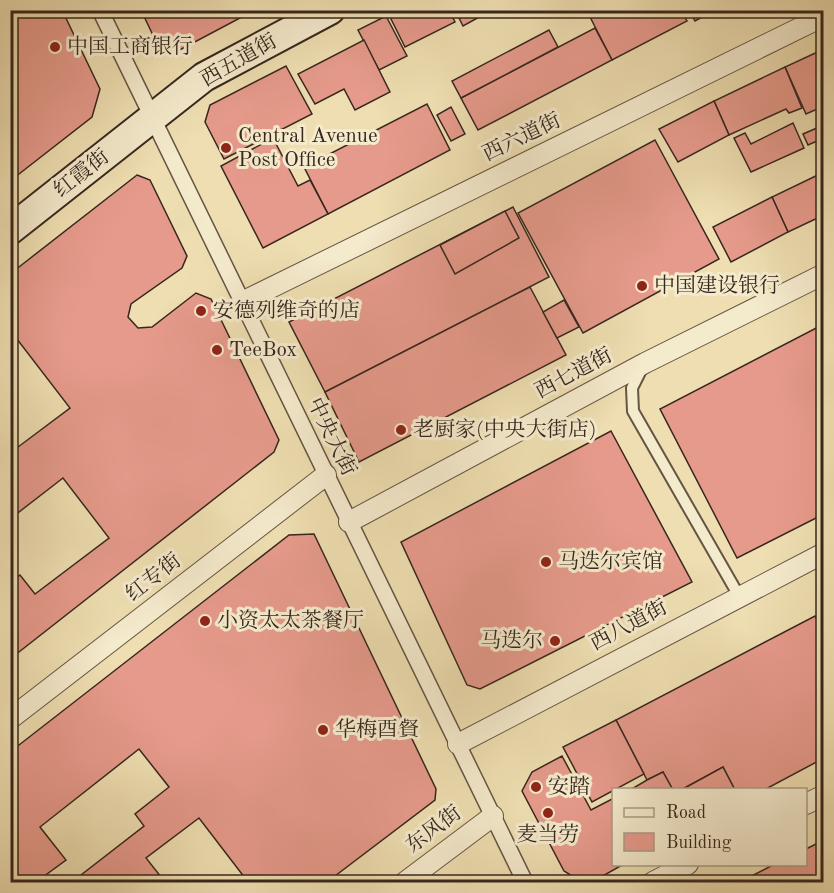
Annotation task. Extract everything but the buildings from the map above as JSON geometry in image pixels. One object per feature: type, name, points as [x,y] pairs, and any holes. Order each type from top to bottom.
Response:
[{"type":"main road","name":"西五道街","points":[[153,119],[204,77],[330,10]]},
{"type":"main road","name":"红霞街","points":[[10,230],[153,119]]},
{"type":"street","name":"中央大街","points":[[100,10],[525,882]]},
{"type":"street","name":"西六道街","points":[[242,302],[824,16]]},
{"type":"street","name":"西七道街","points":[[349,522],[645,363],[824,274]]},
{"type":"street","name":"红专街","points":[[10,719],[326,475]]},
{"type":"street","name":"西八道街","points":[[458,744],[824,553]]},
{"type":"street","points":[[807,804],[824,795]]},
{"type":"street","name":"东风街","points":[[405,882],[493,816]]},
{"type":"street","points":[[653,882],[684,866]]},
{"type":"lane","points":[[645,363],[632,388],[633,411],[739,596]]},
{"type":"place","name":"中国工商银行","points":[[55,47]]},
{"type":"place","name":"Central Avenue Post Office","points":[[226,148]]},
{"type":"place","name":"中国建设银行","points":[[642,286]]},
{"type":"place","name":"安德列维奇的店","points":[[201,311]]},
{"type":"place","name":"TeeBox","points":[[217,350]]},
{"type":"place","name":"老厨家(中央大街店)","points":[[401,430]]},
{"type":"place","name":"马迭尔宾馆","points":[[546,562]]},
{"type":"place","name":"小资太太茶餐厅","points":[[205,621]]},
{"type":"place","name":"马迭尔","points":[[555,641]]},
{"type":"place","name":"华梅酉䝳","points":[[323,730]]},
{"type":"place","name":"安踏","points":[[536,787]]},
{"type":"place","name":"麦当劳","points":[[548,813]]}]
